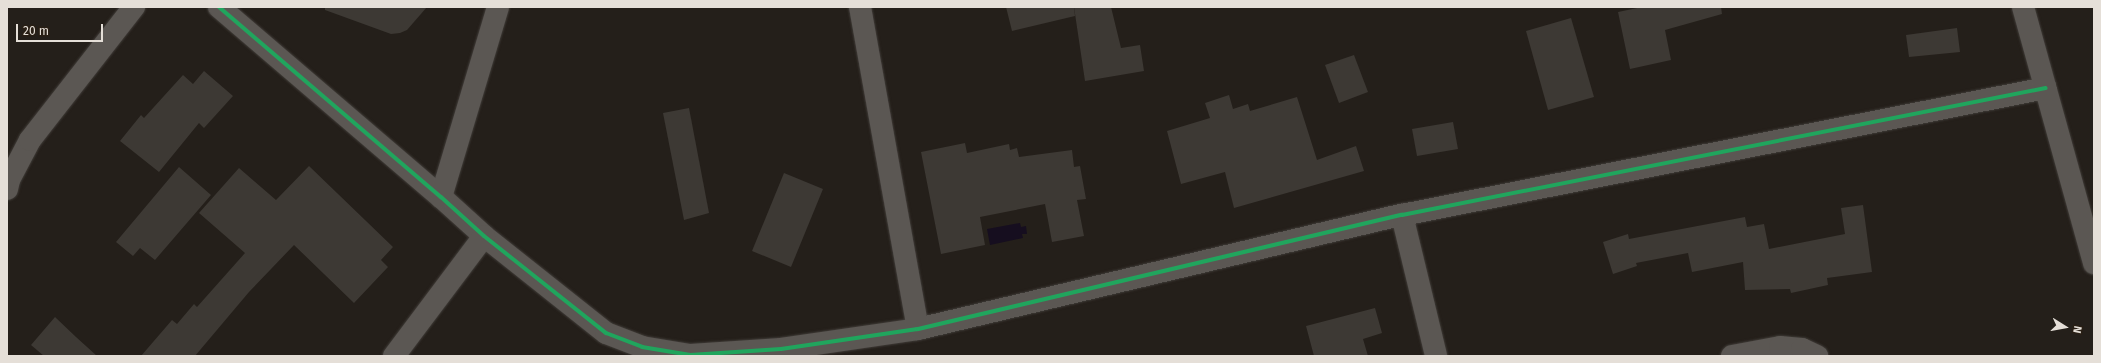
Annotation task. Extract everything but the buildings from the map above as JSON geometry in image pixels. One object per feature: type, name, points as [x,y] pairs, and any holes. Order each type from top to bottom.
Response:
[{"type":"street","points":[[7,188],[9,180],[30,140],[134,7]]},
{"type":"street","points":[[219,7],[441,197],[484,236],[606,333],[642,347],[690,355],[781,349],[854,348],[918,329],[1402,215],[2046,88]]},
{"type":"street","points":[[441,197],[498,7]]},
{"type":"street","points":[[860,7],[918,329]]},
{"type":"street","points":[[2023,7],[2094,263]]},
{"type":"street","points":[[1402,215],[1436,356]]},
{"type":"street","points":[[394,356],[484,236]]},
{"type":"street","points":[[1732,356],[1780,347],[1802,349],[1817,356]]},
{"type":"shaded area","points":[[1020,223],[1021,227],[1026,226],[1027,234],[1022,234],[1023,238],[990,245],[987,229]]},
{"type":"cycle path","points":[[219,7],[441,197],[484,236],[606,333],[642,347],[690,355],[781,349],[918,329],[1402,215],[2046,88]]}]
